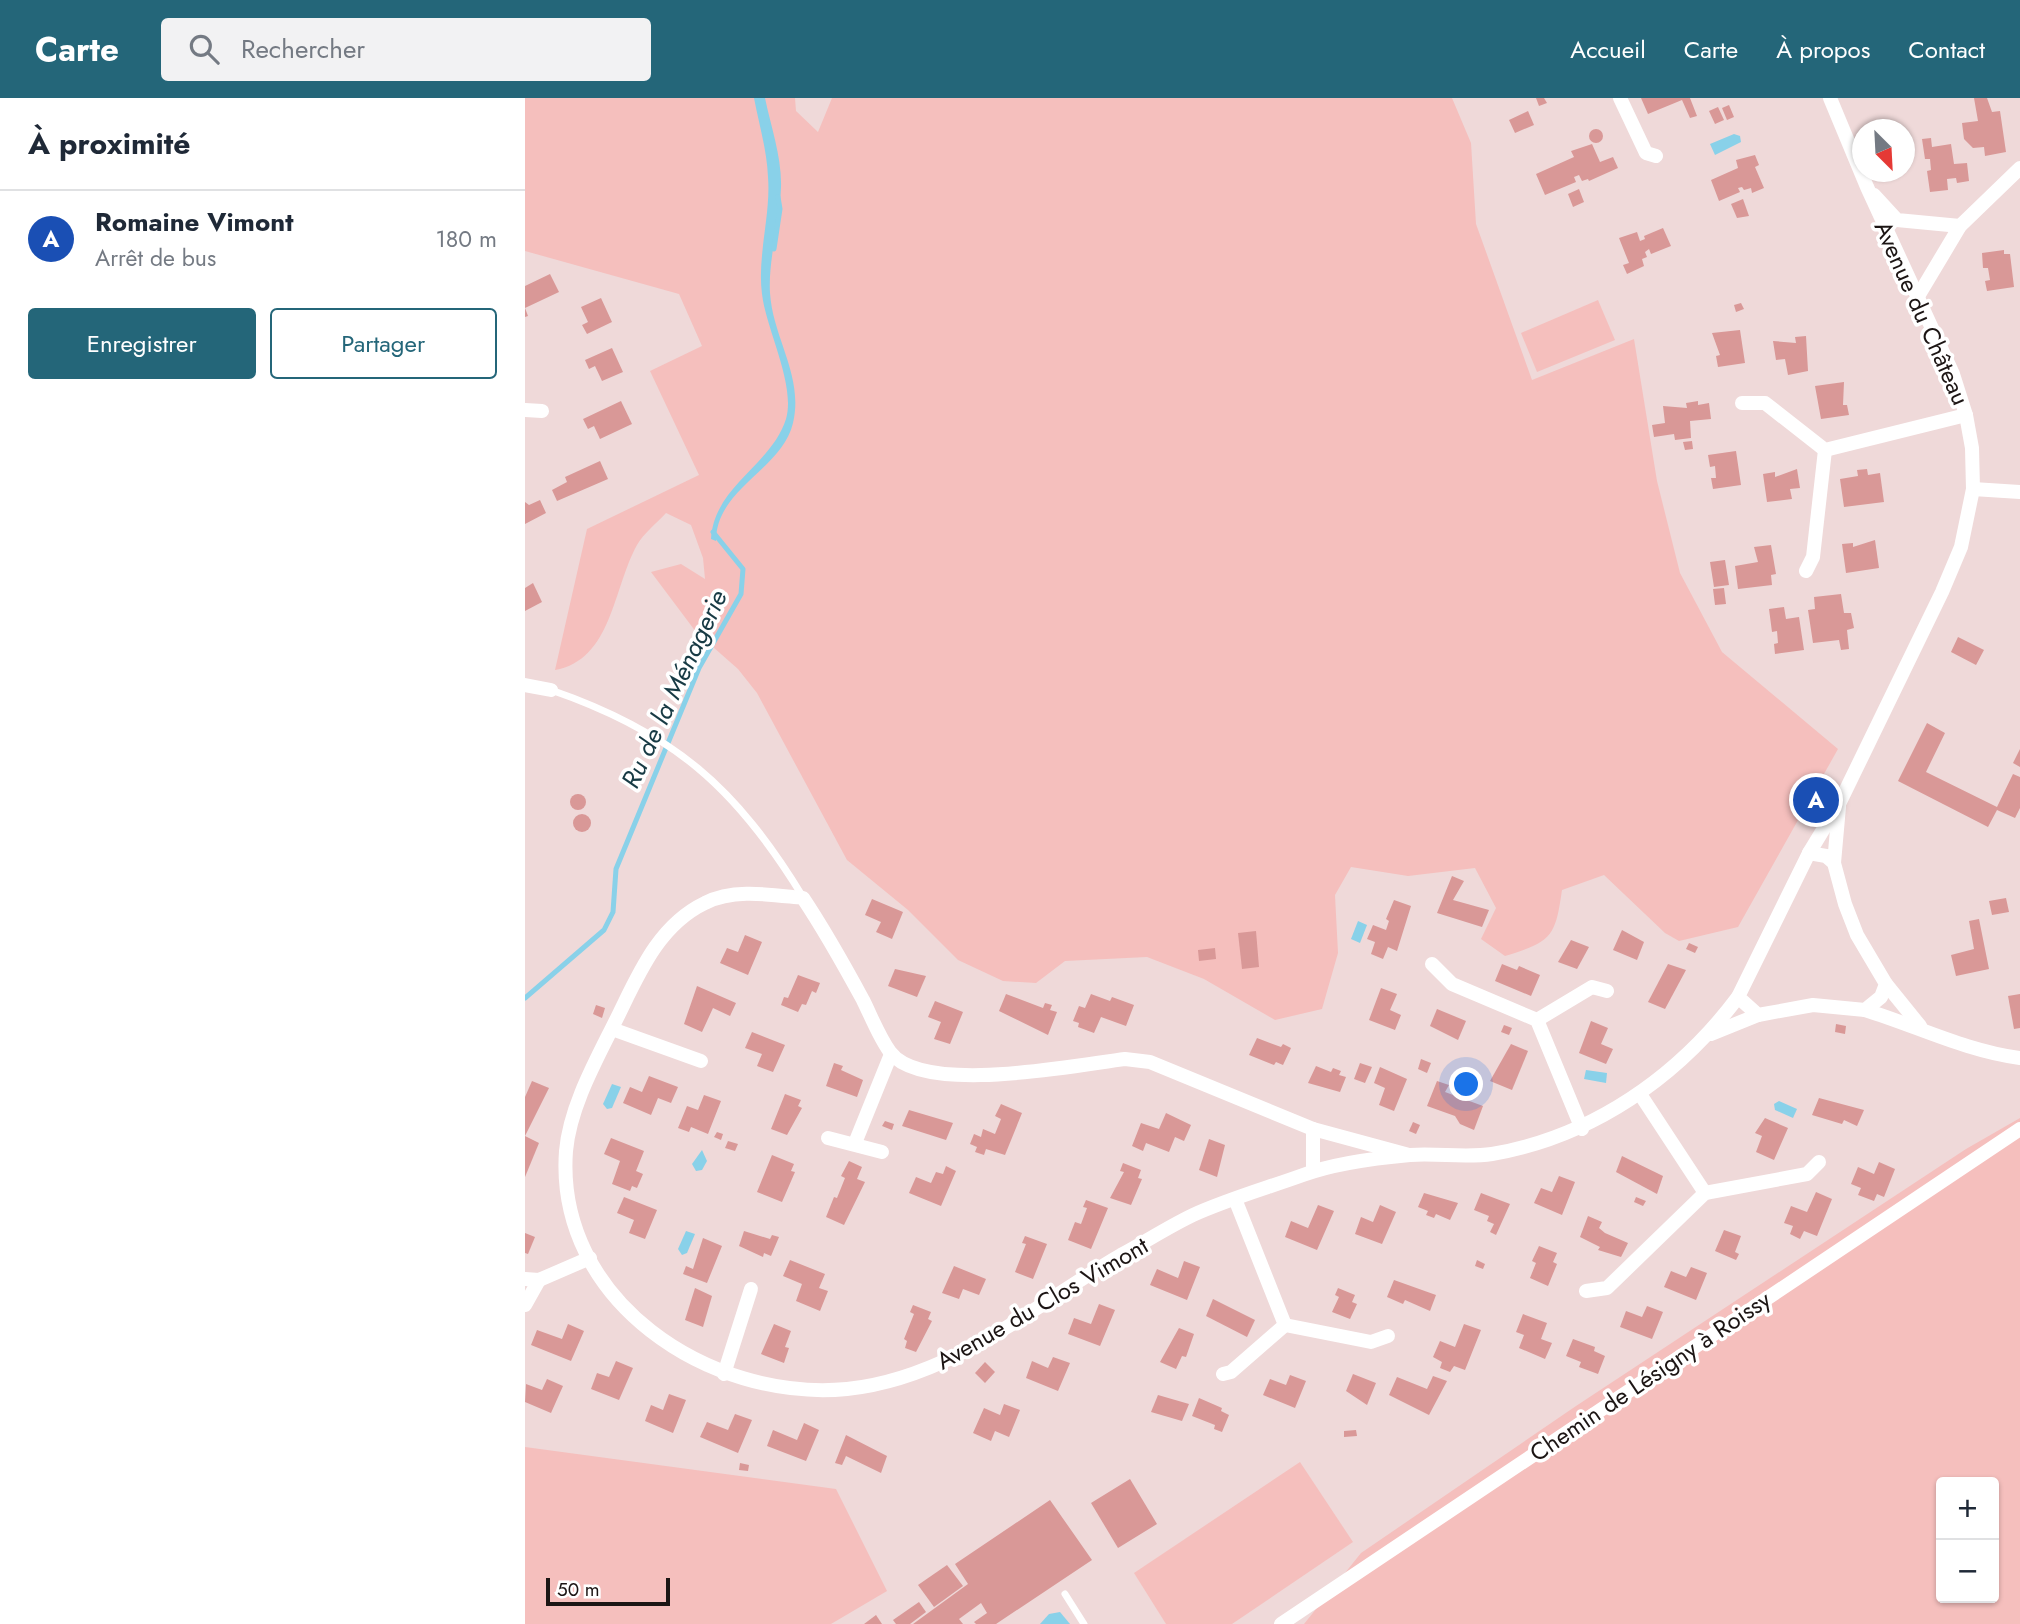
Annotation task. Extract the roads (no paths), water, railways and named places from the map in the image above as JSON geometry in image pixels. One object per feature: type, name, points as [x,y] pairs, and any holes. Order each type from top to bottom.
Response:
[{"type":"street","points":[[1620,98],[1646,153],[1656,156]]},
{"type":"street","name":"Avenue du Château","points":[[1738,997],[1809,853],[1840,802],[1956,558],[1973,489],[1972,448],[1966,415],[1953,374],[1867,187],[1831,98]]},
{"type":"street","points":[[1917,298],[1960,226],[2020,168]]},
{"type":"street","points":[[1867,187],[1897,220],[1960,226]]},
{"type":"street","points":[[1742,403],[1765,403],[1825,450]]},
{"type":"street","points":[[525,410],[542,411]]},
{"type":"street","points":[[1825,450],[1966,415]]},
{"type":"street","points":[[1806,571],[1813,557],[1825,450]]},
{"type":"street","points":[[1973,489],[2020,492]]},
{"type":"street","points":[[525,685],[551,690]]},
{"type":"street","name":"Avenue du Château","points":[[1834,863],[1840,802]]},
{"type":"street","points":[[1809,853],[1826,856],[1834,863],[1857,935],[1886,984],[1921,1027]]},
{"type":"street","name":"Avenue du Clos Vimont","points":[[803,898],[759,894],[722,896],[683,916],[646,960],[578,1102],[566,1145],[565,1182],[571,1218],[590,1258],[618,1303],[659,1338],[724,1374],[779,1387],[844,1389],[899,1380],[977,1346],[1119,1257],[1193,1215],[1313,1171],[1409,1155],[1490,1154],[1581,1129],[1640,1094],[1710,1035],[1738,997]]},
{"type":"street","points":[[803,898],[833,943],[891,1054],[855,1143]]},
{"type":"street","points":[[1432,964],[1452,984],[1537,1020],[1581,1129]]},
{"type":"street","points":[[1865,1010],[1881,997],[1886,984]]},
{"type":"street","points":[[1537,1020],[1592,987],[1607,991]]},
{"type":"street","points":[[1738,997],[1758,1015]]},
{"type":"street","name":"Avenue du Clos Vimont","points":[[1710,1035],[1758,1015],[1813,1005],[1865,1010],[1921,1027],[1954,1043],[2020,1058]]},
{"type":"street","points":[[612,1029],[701,1061]]},
{"type":"street","name":"Avenue du Clos Vimont","points":[[891,1054],[914,1068],[972,1076],[1125,1059],[1150,1062],[1313,1129],[1409,1155]]},
{"type":"street","points":[[1640,1094],[1705,1193]]},
{"type":"street","points":[[1313,1129],[1313,1171]]},
{"type":"street","name":"Chemin de Lésigny à Roissy","points":[[1280,1624],[2020,1129]]},
{"type":"street","points":[[828,1138],[882,1152]]},
{"type":"street","points":[[1586,1291],[1607,1288],[1705,1193],[1807,1174],[1819,1162]]},
{"type":"street","points":[[1235,1199],[1285,1325]]},
{"type":"street","points":[[525,1305],[532,1279],[590,1258]]},
{"type":"street","points":[[724,1374],[751,1289]]},
{"type":"street","points":[[1285,1325],[1371,1342],[1388,1336]]},
{"type":"street","points":[[1223,1374],[1231,1372],[1285,1325]]},
{"type":"lane","points":[[551,690],[595,706],[659,738],[713,778],[739,806],[783,865],[803,898]]},
{"type":"lane","points":[[1065,1594],[1084,1624]]},
{"type":"water","points":[[754,98],[765,98],[780,165],[780,200],[770,293],[776,326],[791,373],[795,406],[787,439],[726,507],[719,523],[716,541],[711,539],[714,521],[722,504],[779,435],[786,419],[788,405],[784,374],[762,294],[761,265],[768,206],[768,177]]},
{"type":"water","points":[[1734,134],[1740,136],[1741,142],[1715,155],[1710,144]]},
{"type":"water","points":[[1358,921],[1367,925],[1360,943],[1351,939]]},
{"type":"water","points":[[1586,1070],[1607,1073],[1606,1083],[1584,1079]]},
{"type":"water","points":[[612,1084],[621,1087],[612,1108],[607,1109],[603,1104]]},
{"type":"water","points":[[1779,1101],[1797,1109],[1793,1118],[1775,1110],[1774,1104]]},
{"type":"water","points":[[702,1150],[707,1161],[702,1170],[696,1171],[692,1164]]},
{"type":"water","points":[[686,1231],[695,1234],[687,1253],[682,1255],[678,1249]]},
{"type":"water","points":[[1060,1612],[1070,1624],[1040,1624],[1049,1614]]},
{"type":"waterway","name":"Ru de la Ménagerie","points":[[774,249],[780,209],[778,197]]},
{"type":"waterway","name":"Ru de la Ménagerie","points":[[525,998],[604,930],[613,912],[616,869],[699,668],[741,594],[743,569],[713,532]]},
{"type":"place","name":"Romaine Vimont","points":[[1816,800]]}]
